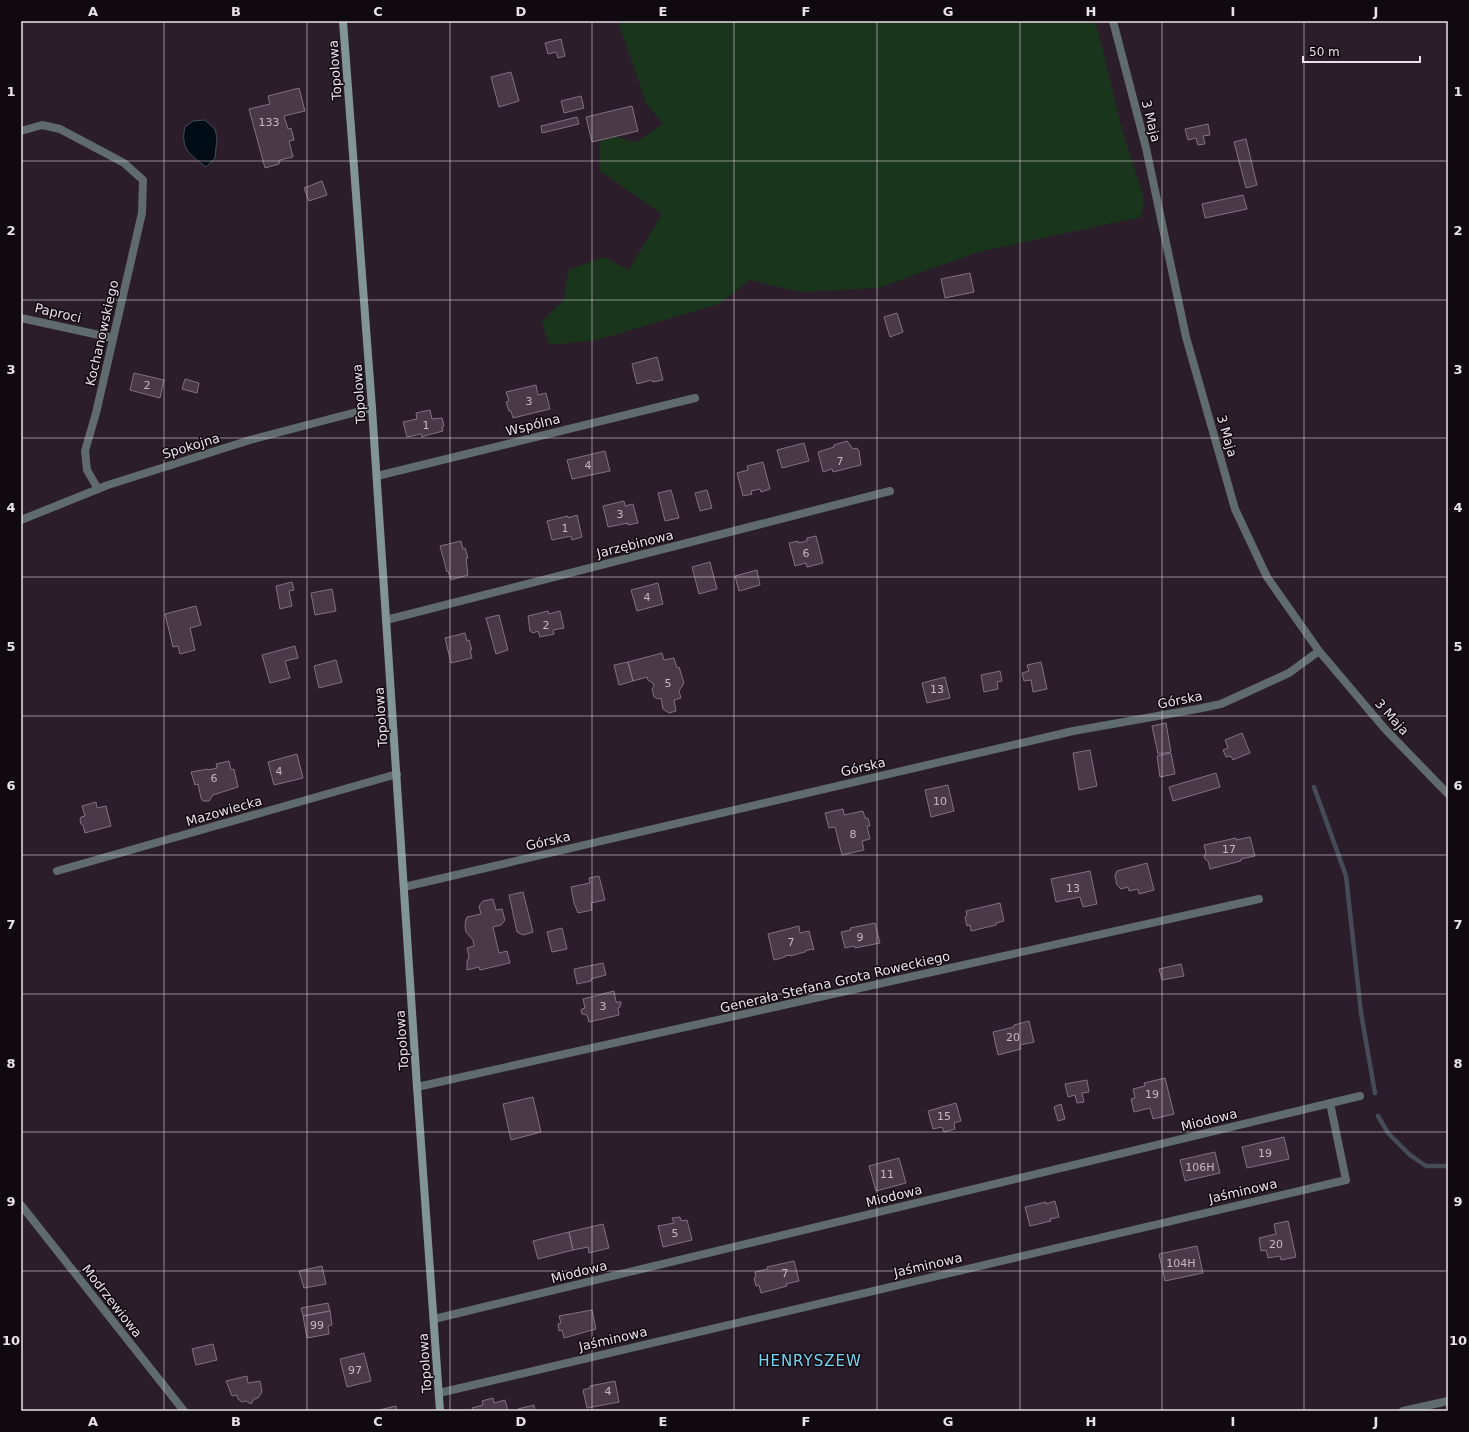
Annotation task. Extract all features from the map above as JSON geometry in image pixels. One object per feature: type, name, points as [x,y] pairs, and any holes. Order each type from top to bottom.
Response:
[{"type":"street","name":"Topolowa","points":[[343,21],[377,476],[440,1411]]},
{"type":"street","name":"3 Maja","points":[[1113,21],[1146,148],[1186,338],[1235,509],[1267,577],[1318,652],[1384,729],[1448,794]]},
{"type":"street","name":"Kochanowskiego","points":[[21,131],[42,125],[60,129],[124,163],[143,180],[142,213],[96,413],[85,451],[88,470],[98,489]]},
{"type":"street","name":"Paproci","points":[[21,318],[113,338]]},
{"type":"street","name":"Wspólna","points":[[377,476],[696,398]]},
{"type":"street","name":"Spokojna","points":[[21,520],[98,489],[250,440],[372,408]]},
{"type":"street","name":"Jarzębinowa","points":[[386,620],[890,491]]},
{"type":"street","name":"Górska","points":[[404,887],[1073,731],[1197,710],[1221,704],[1289,673],[1318,652]]},
{"type":"street","name":"Mazowiecka","points":[[57,871],[397,774]]},
{"type":"street","name":"Generała Stefana Grota Roweckiego","points":[[417,1087],[1259,899]]},
{"type":"street","name":"Miodowa","points":[[434,1319],[1360,1096]]},
{"type":"street","name":"Jaśminowa","points":[[439,1392],[1346,1180],[1330,1103]]},
{"type":"street","name":"Modrzewiowa","points":[[21,1206],[184,1411]]},
{"type":"street","points":[[1403,1411],[1448,1401]]},
{"type":"green space","points":[[618,21],[1093,21],[1098,30],[1122,130],[1144,199],[1141,217],[978,252],[878,288],[800,292],[750,280],[719,304],[597,340],[549,345],[542,321],[564,300],[568,270],[604,257],[629,270],[662,214],[599,170],[600,133],[636,142],[663,124],[646,103]]},
{"type":"shaded area","points":[[205,120],[215,129],[217,138],[215,158],[206,167],[191,155],[185,146],[184,140],[185,127],[193,121]]},
{"type":"building","points":[[561,39],[565,56],[558,58],[556,52],[548,54],[545,43]]},
{"type":"building","points":[[511,72],[519,101],[499,107],[491,77]]},
{"type":"building","points":[[299,88],[305,111],[284,116],[288,129],[291,128],[294,140],[289,141],[293,157],[280,160],[279,164],[265,168],[249,109],[270,104],[268,96]]},
{"type":"building","points":[[581,96],[584,108],[564,113],[561,101]]},
{"type":"building","points":[[632,106],[638,131],[592,142],[586,117]]},
{"type":"building","points":[[577,117],[579,124],[542,133],[541,126]]},
{"type":"building","points":[[1208,124],[1210,135],[1203,136],[1205,144],[1198,145],[1196,138],[1188,140],[1185,129]]},
{"type":"building","points":[[1246,139],[1257,185],[1246,188],[1234,142]]},
{"type":"building","points":[[322,181],[327,195],[309,201],[304,188]]},
{"type":"building","points":[[1243,195],[1247,209],[1205,218],[1202,204]]},
{"type":"building","points":[[970,273],[974,292],[945,298],[941,279]]},
{"type":"building","points":[[897,313],[903,332],[890,337],[884,317]]},
{"type":"building","points":[[657,357],[663,380],[653,382],[652,380],[637,384],[632,364]]},
{"type":"building","points":[[134,373],[164,380],[160,398],[130,390]]},
{"type":"building","points":[[185,379],[199,383],[197,393],[182,389]]},
{"type":"building","points":[[536,385],[538,395],[546,393],[550,409],[513,418],[506,402],[509,401],[506,392]]},
{"type":"building","points":[[430,410],[432,419],[442,418],[444,426],[442,427],[443,431],[422,437],[421,434],[407,437],[403,422],[417,419],[416,413]]},
{"type":"building","points":[[847,441],[853,449],[857,448],[859,451],[861,465],[833,472],[832,469],[823,472],[818,452]]},
{"type":"building","points":[[804,443],[809,461],[782,468],[777,450]]},
{"type":"building","points":[[605,451],[610,471],[572,479],[567,460]]},
{"type":"building","points":[[763,462],[770,489],[761,492],[760,489],[751,491],[752,494],[743,496],[737,473],[748,470],[747,466]]},
{"type":"building","points":[[671,490],[679,518],[665,521],[658,493]]},
{"type":"building","points":[[707,490],[712,508],[700,511],[695,493]]},
{"type":"building","points":[[624,501],[625,506],[633,504],[638,523],[628,525],[628,523],[608,527],[603,506]]},
{"type":"building","points":[[577,515],[582,537],[572,540],[571,536],[552,540],[547,521]]},
{"type":"building","points":[[816,536],[823,563],[807,567],[806,563],[795,566],[789,543],[807,541],[807,538]]},
{"type":"building","points":[[461,541],[468,558],[466,558],[468,575],[451,580],[448,571],[447,572],[440,546]]},
{"type":"building","points":[[710,562],[717,589],[699,594],[692,567]]},
{"type":"building","points":[[757,570],[760,585],[739,591],[735,576]]},
{"type":"building","points":[[292,582],[294,590],[289,591],[292,606],[280,609],[276,586]]},
{"type":"building","points":[[658,583],[663,604],[637,611],[631,590]]},
{"type":"building","points":[[332,589],[336,611],[315,615],[311,593]]},
{"type":"building","points":[[196,606],[201,625],[190,628],[195,650],[180,654],[178,646],[173,647],[165,614]]},
{"type":"building","points":[[548,611],[549,614],[560,611],[564,628],[553,630],[554,634],[540,637],[538,631],[533,633],[530,631],[528,616]]},
{"type":"building","points":[[499,615],[508,650],[496,654],[486,618]]},
{"type":"building","points":[[465,633],[472,650],[470,650],[472,658],[451,663],[445,638]]},
{"type":"building","points":[[295,646],[298,658],[285,661],[290,678],[270,683],[262,655]]},
{"type":"building","points":[[662,653],[664,660],[674,658],[677,668],[679,667],[684,683],[679,691],[681,698],[674,700],[676,711],[669,713],[663,709],[661,698],[658,699],[654,697],[652,689],[654,686],[653,683],[648,680],[647,677],[633,681],[628,662]]},
{"type":"building","points":[[336,660],[342,682],[319,688],[314,666]]},
{"type":"building","points":[[628,662],[633,681],[619,685],[614,665]]},
{"type":"building","points":[[1041,662],[1047,689],[1033,692],[1031,680],[1024,681],[1022,673],[1029,671],[1027,665]]},
{"type":"building","points":[[1000,671],[1002,681],[997,682],[998,689],[984,692],[981,675]]},
{"type":"building","points":[[945,677],[950,698],[927,703],[922,683]]},
{"type":"building","points":[[1166,723],[1171,752],[1158,754],[1152,726]]},
{"type":"building","points":[[1242,733],[1250,753],[1233,760],[1231,756],[1226,757],[1223,750],[1228,748],[1225,740]]},
{"type":"building","points":[[1090,750],[1097,786],[1079,790],[1073,753]]},
{"type":"building","points":[[1171,753],[1175,774],[1160,777],[1157,756]]},
{"type":"building","points":[[297,754],[303,778],[274,785],[268,762]]},
{"type":"building","points":[[229,761],[231,770],[234,769],[238,787],[213,795],[209,801],[203,801],[198,784],[195,785],[191,772],[217,768],[216,764]]},
{"type":"building","points":[[1216,773],[1220,787],[1173,801],[1169,787]]},
{"type":"building","points":[[948,785],[954,811],[931,817],[925,790]]},
{"type":"building","points":[[96,802],[97,808],[106,806],[111,826],[85,833],[80,820],[81,817],[85,816],[82,806]]},
{"type":"building","points":[[843,809],[844,815],[863,811],[865,818],[868,818],[870,826],[867,826],[870,839],[862,841],[864,850],[842,855],[835,827],[829,828],[825,813]]},
{"type":"building","points":[[1250,837],[1255,856],[1210,869],[1208,861],[1204,856],[1206,853],[1204,845],[1236,838],[1236,840]]},
{"type":"building","points":[[1147,863],[1154,890],[1139,894],[1138,889],[1129,891],[1128,887],[1121,889],[1117,885],[1115,876],[1117,871]]},
{"type":"building","points":[[1090,871],[1097,904],[1083,907],[1080,897],[1056,902],[1051,879]]},
{"type":"building","points":[[599,876],[605,900],[591,903],[592,910],[578,913],[574,903],[571,887],[590,883],[589,878]]},
{"type":"building","points":[[523,892],[533,932],[523,935],[517,932],[509,895]]},
{"type":"building","points":[[493,899],[496,910],[502,909],[505,920],[501,925],[493,927],[499,953],[507,951],[510,963],[480,970],[479,967],[467,970],[469,956],[467,948],[474,946],[473,940],[466,932],[466,919],[467,917],[481,914],[479,906],[483,901]]},
{"type":"building","points":[[1000,903],[1004,921],[996,923],[996,925],[971,931],[970,925],[967,926],[965,917],[967,916],[966,911]]},
{"type":"building","points":[[875,923],[880,943],[855,948],[854,946],[845,948],[841,932],[851,930],[850,928]]},
{"type":"building","points":[[799,926],[800,933],[809,931],[814,950],[812,949],[774,960],[768,934]]},
{"type":"building","points":[[562,928],[567,949],[552,952],[547,932]]},
{"type":"building","points":[[603,963],[606,975],[591,979],[591,981],[577,984],[574,969]]},
{"type":"building","points":[[1181,964],[1184,976],[1162,980],[1159,969]]},
{"type":"building","points":[[614,991],[616,1002],[621,1002],[620,1007],[618,1008],[619,1015],[589,1022],[587,1015],[582,1014],[581,1011],[585,1008],[583,999]]},
{"type":"building","points":[[1029,1021],[1034,1042],[1020,1045],[1021,1049],[998,1055],[993,1032],[1014,1027],[1014,1025]]},
{"type":"building","points":[[1165,1078],[1174,1114],[1153,1119],[1150,1108],[1134,1112],[1131,1099],[1135,1098],[1133,1089],[1145,1086],[1144,1083]]},
{"type":"building","points":[[1087,1080],[1089,1092],[1082,1093],[1084,1102],[1077,1103],[1075,1095],[1068,1097],[1065,1084]]},
{"type":"building","points":[[533,1097],[541,1132],[511,1140],[503,1104]]},
{"type":"building","points":[[956,1103],[961,1121],[954,1123],[955,1129],[944,1132],[942,1127],[933,1129],[928,1111]]},
{"type":"building","points":[[1061,1104],[1065,1119],[1058,1121],[1054,1107]]},
{"type":"building","points":[[1284,1137],[1289,1159],[1247,1168],[1242,1147]]},
{"type":"building","points":[[1215,1152],[1220,1173],[1185,1181],[1180,1160]]},
{"type":"building","points":[[899,1158],[906,1183],[876,1191],[869,1166]]},
{"type":"building","points":[[1055,1201],[1059,1217],[1050,1219],[1051,1221],[1030,1226],[1025,1207]]},
{"type":"building","points":[[680,1217],[681,1221],[687,1220],[692,1240],[663,1247],[658,1226],[674,1223],[672,1218]]},
{"type":"building","points":[[1288,1221],[1296,1257],[1281,1260],[1280,1256],[1268,1258],[1266,1250],[1261,1251],[1259,1238],[1276,1234],[1274,1224]]},
{"type":"building","points":[[603,1224],[609,1248],[589,1253],[588,1247],[573,1250],[569,1232]]},
{"type":"building","points":[[569,1232],[573,1250],[538,1259],[533,1241]]},
{"type":"building","points":[[1197,1246],[1203,1273],[1165,1281],[1159,1254]]},
{"type":"building","points":[[794,1261],[799,1281],[761,1293],[759,1285],[756,1286],[754,1278],[756,1277],[755,1272],[768,1269],[767,1267]]},
{"type":"building","points":[[322,1266],[326,1284],[304,1288],[299,1271]]},
{"type":"building","points":[[328,1303],[330,1311],[303,1316],[301,1308]]},
{"type":"building","points":[[592,1310],[596,1329],[564,1338],[562,1330],[559,1331],[558,1324],[561,1323],[559,1316]]},
{"type":"building","points":[[330,1311],[332,1325],[328,1326],[329,1334],[307,1338],[303,1316]]},
{"type":"building","points":[[213,1344],[217,1360],[196,1365],[192,1349]]},
{"type":"building","points":[[364,1353],[371,1381],[347,1387],[340,1359]]},
{"type":"building","points":[[247,1376],[248,1383],[260,1381],[262,1392],[251,1404],[246,1401],[242,1402],[238,1399],[237,1395],[232,1396],[226,1381]]},
{"type":"building","points":[[615,1381],[619,1402],[587,1408],[583,1390],[590,1388],[590,1386]]},
{"type":"building","points":[[493,1398],[494,1403],[505,1400],[508,1411],[473,1411],[472,1408],[483,1405],[482,1401]]},
{"type":"building","points":[[534,1405],[535,1411],[519,1411],[518,1409]]},
{"type":"building","points":[[396,1406],[397,1411],[375,1411]]},
{"type":"waterway","points":[[1314,787],[1346,876],[1361,1013],[1375,1093]]},
{"type":"waterway","points":[[1378,1116],[1388,1133],[1410,1155],[1426,1166],[1448,1166]]},
{"type":"district","name":"HENRYSZEW","points":[[810,1361]]}]
